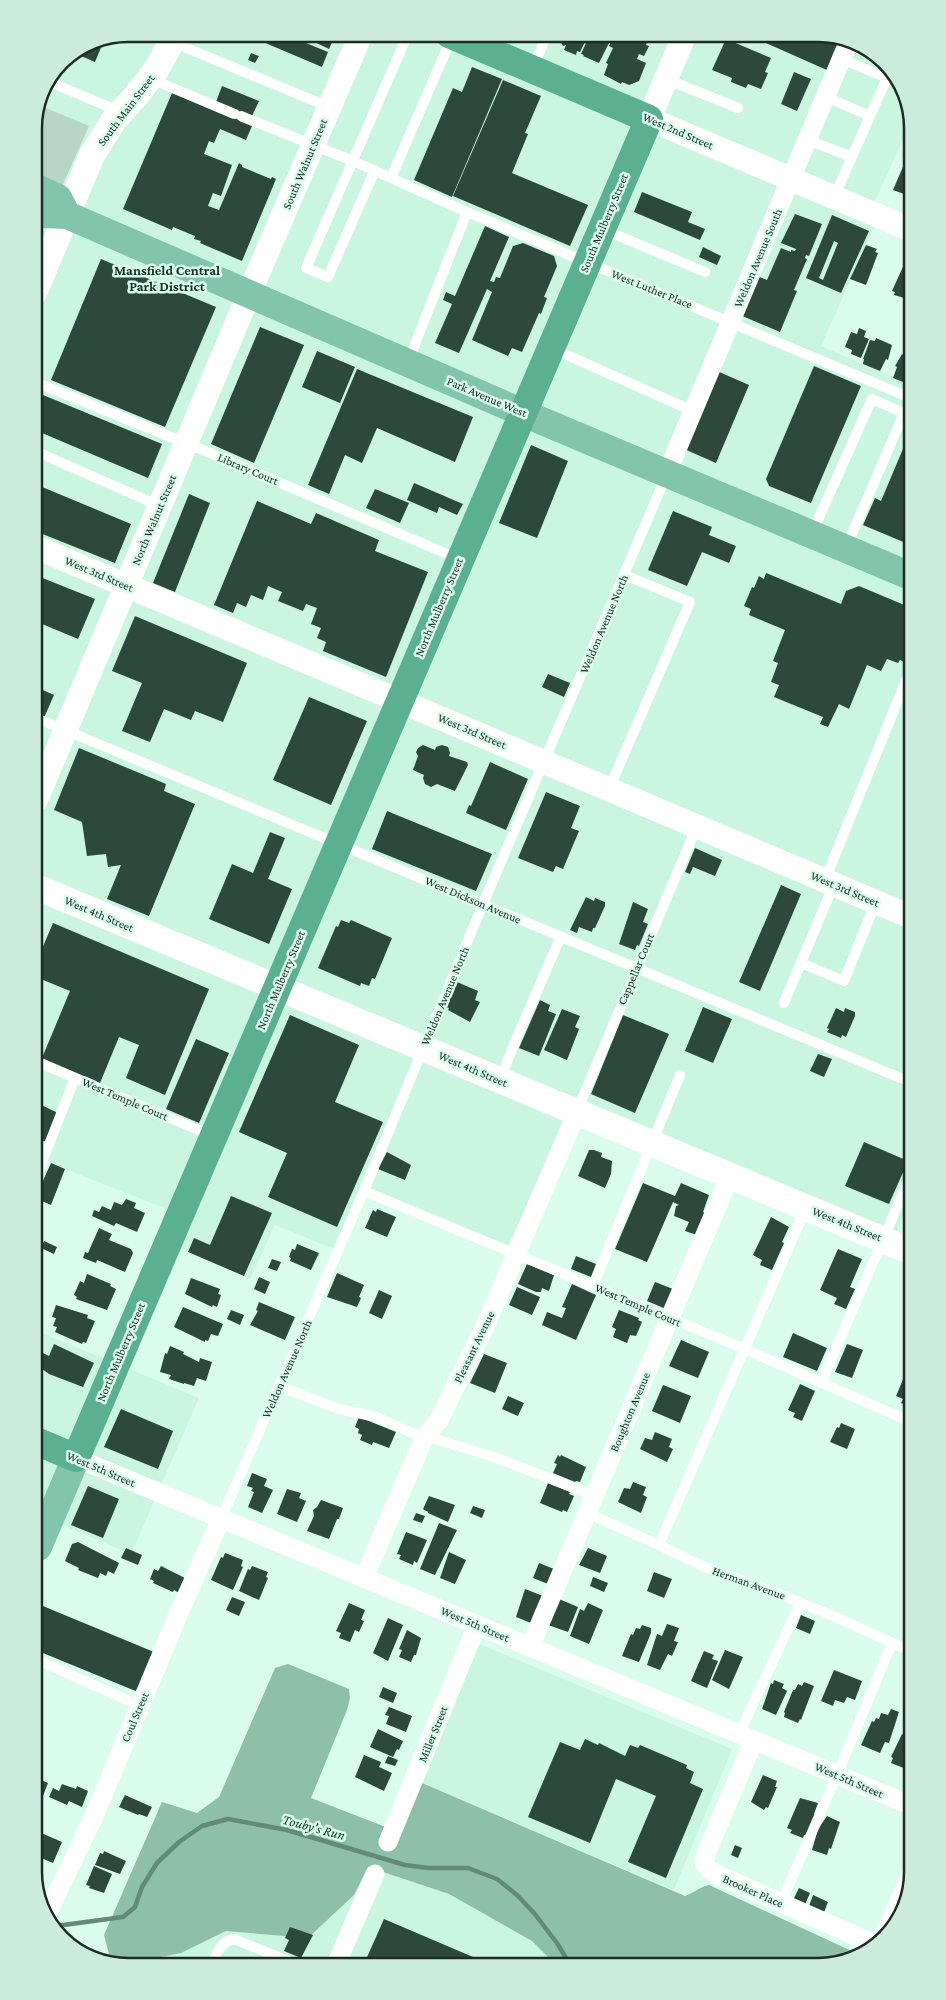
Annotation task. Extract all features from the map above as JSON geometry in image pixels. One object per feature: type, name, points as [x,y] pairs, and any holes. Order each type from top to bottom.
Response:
[{"type":"highway","name":"West 2nd Street","points":[[499,44],[532,69],[649,118]]},
{"type":"highway","name":"South Mulberry Street","points":[[523,413],[649,118]]},
{"type":"highway","name":"North Mulberry Street","points":[[76,1458],[523,413]]},
{"type":"highway","name":"West 5th Street","points":[[42,1444],[76,1458]]},
{"type":"main road","name":"South Main Street","points":[[43,271],[88,163],[109,128],[150,78],[172,42]]},
{"type":"main road","points":[[43,191],[58,198],[66,215],[43,214]]},
{"type":"main road","name":"Park Avenue West","points":[[66,215],[523,413],[904,573]]},
{"type":"main road","name":"West 4th Street","points":[[43,890],[904,1248]]},
{"type":"main road","name":"North Mulberry Street","points":[[42,1537],[76,1458]]},
{"type":"street","name":"South Walnut Street","points":[[249,294],[357,42]]},
{"type":"street","name":"South Mulberry Street","points":[[649,118],[681,43]]},
{"type":"street","name":"Weldon Avenue South","points":[[667,473],[845,51]]},
{"type":"street","name":"West 2nd Street","points":[[649,118],[904,226]]},
{"type":"street","name":"North Walnut Street","points":[[43,784],[249,294]]},
{"type":"street","name":"West 3rd Street","points":[[43,550],[904,914]]},
{"type":"street","name":"Pleasant Avenue","points":[[364,1578],[425,1437],[439,1420],[517,1254],[577,1112]]},
{"type":"street","name":"Boughton Avenue","points":[[530,1647],[730,1176]]},
{"type":"street","name":"West 5th Street","points":[[76,1458],[904,1803]]},
{"type":"street","name":"Coul Street","points":[[50,1907],[95,1814],[221,1519]]},
{"type":"street","name":"Miller Street","points":[[388,1842],[477,1625]]},
{"type":"street","name":"Brooker Place","points":[[746,1737],[706,1854],[704,1863],[708,1870],[868,1941]]},
{"type":"street","points":[[339,1957],[376,1874]]},
{"type":"lane","points":[[183,42],[329,108]]},
{"type":"lane","points":[[375,170],[328,277],[306,268],[404,42]]},
{"type":"lane","points":[[391,178],[448,42]]},
{"type":"lane","points":[[532,69],[543,43]]},
{"type":"lane","points":[[845,51],[886,77]]},
{"type":"lane","name":"West Luther Place","points":[[150,78],[375,170],[467,212],[731,321],[904,395]]},
{"type":"lane","points":[[666,79],[738,108]]},
{"type":"lane","points":[[834,197],[887,79]]},
{"type":"lane","points":[[56,84],[122,112]]},
{"type":"lane","points":[[826,97],[870,116]]},
{"type":"lane","points":[[808,140],[852,157]]},
{"type":"lane","points":[[407,362],[467,212]]},
{"type":"lane","points":[[601,229],[705,272]]},
{"type":"lane","points":[[550,348],[693,411]]},
{"type":"lane","name":"Library Court","points":[[43,385],[186,443],[460,559]]},
{"type":"lane","points":[[811,534],[872,399],[904,413],[846,549]]},
{"type":"lane","points":[[43,454],[160,506]]},
{"type":"lane","name":"Weldon Avenue North","points":[[221,1519],[364,1191],[483,904],[667,473]]},
{"type":"lane","points":[[609,789],[690,602],[625,575]]},
{"type":"lane","points":[[784,1003],[801,963],[829,882],[904,686]]},
{"type":"lane","name":"West Dickson Avenue","points":[[43,721],[904,1079]]},
{"type":"lane","name":"Cappellar Court","points":[[577,1112],[696,826]]},
{"type":"lane","points":[[801,963],[844,981],[876,902]]},
{"type":"lane","points":[[500,1080],[514,1042],[561,936]]},
{"type":"lane","name":"West Temple Court","points":[[42,1065],[214,1136]]},
{"type":"lane","points":[[593,1286],[680,1075]]},
{"type":"lane","points":[[42,1161],[75,1078]]},
{"type":"lane","name":"West Temple Court","points":[[364,1191],[744,1349],[904,1419]]},
{"type":"lane","points":[[820,1383],[904,1191]]},
{"type":"lane","points":[[659,1545],[806,1207]]},
{"type":"lane","name":"Herman Avenue","points":[[279,1386],[339,1409],[376,1417],[425,1437],[494,1457],[591,1505],[659,1545],[705,1567],[800,1603],[904,1648]]},
{"type":"lane","points":[[746,1737],[800,1603]]},
{"type":"lane","points":[[781,1903],[892,1642]]},
{"type":"lane","points":[[42,1662],[140,1706]]},
{"type":"lane","points":[[884,1925],[903,1881]]},
{"type":"lane","points":[[215,1957],[223,1944],[234,1939],[279,1957]]},
{"type":"shaded area","points":[[129,42],[823,43],[845,47],[865,57],[882,72],[897,96],[902,112],[904,137],[872,208],[881,212],[821,346],[904,381],[904,1213],[897,1231],[576,1097],[508,1246],[362,1185],[334,1249],[275,1225],[250,1279],[166,1241],[179,1214],[45,1161],[42,1167],[43,123],[45,106],[57,81],[81,57],[96,49],[112,44]]},
{"type":"shaded area","points":[[45,108],[89,126],[43,229],[43,123]]},
{"type":"shaded area","points":[[42,1333],[199,1398],[131,1554],[42,1517]]},
{"type":"shaded area","points":[[477,1643],[732,1749],[674,1890],[422,1783]]},
{"type":"shaded area","points":[[288,1664],[349,1689],[350,1698],[347,1710],[311,1798],[401,1833],[422,1783],[685,1896],[709,1885],[851,1951],[834,1956],[817,1958],[549,1958],[532,1941],[449,1894],[368,1867],[354,1895],[308,1938],[226,1931],[181,1953],[160,1957],[109,1955],[104,1935],[162,1802],[197,1813],[219,1797],[275,1668]]},
{"type":"shaded area","points":[[368,1867],[449,1894],[532,1941],[549,1958],[160,1957],[181,1953],[226,1931],[308,1938],[354,1895]]},
{"type":"building","points":[[263,42],[304,42],[328,52],[322,67]]},
{"type":"building","points":[[315,42],[332,42],[329,49]]},
{"type":"building","points":[[561,43],[585,43],[580,52],[577,51],[576,55],[564,50],[566,45],[563,46]]},
{"type":"building","points":[[586,43],[609,43],[599,63],[581,54]]},
{"type":"building","points":[[610,43],[647,43],[646,45],[649,46],[644,56],[639,54],[637,59],[646,63],[639,81],[629,85],[622,82],[621,84],[604,75],[608,64],[606,63],[613,48],[609,46]]},
{"type":"building","points":[[724,43],[735,43],[771,58],[765,72],[768,73],[761,89],[748,84],[746,88],[731,82],[732,78],[712,70]]},
{"type":"building","points":[[766,43],[823,43],[840,46],[829,71]]},
{"type":"building","points":[[101,47],[95,62],[82,56]]},
{"type":"building","points":[[251,53],[259,56],[255,63],[248,60]]},
{"type":"building","points":[[472,67],[502,79],[452,197],[414,180],[453,88],[462,92]]},
{"type":"building","points":[[794,72],[811,79],[797,111],[781,104]]},
{"type":"building","points":[[503,80],[541,96],[525,133],[528,134],[512,173],[588,205],[570,246],[453,196]]},
{"type":"building","points":[[222,86],[259,101],[252,116],[243,112],[239,121],[252,126],[246,140],[220,129],[214,143],[209,141],[204,154],[232,165],[221,196],[213,193],[208,206],[219,210],[239,163],[242,167],[271,179],[272,177],[276,179],[242,261],[200,243],[201,241],[194,239],[195,236],[173,227],[172,230],[123,209],[172,93],[233,119],[237,110],[216,102]]},
{"type":"building","points":[[904,164],[904,194],[893,190]]},
{"type":"building","points":[[642,192],[692,212],[688,222],[705,229],[700,240],[634,212]]},
{"type":"building","points":[[795,214],[822,224],[809,256],[806,255],[805,258],[807,259],[794,290],[797,291],[780,332],[740,315],[757,276],[767,280],[781,248],[791,252],[791,250],[795,251],[796,249],[781,243]]},
{"type":"building","points":[[832,215],[869,231],[841,293],[806,278]],"holes":[[[834,241],[838,243],[823,280],[819,278]]]},
{"type":"building","points":[[485,226],[509,237],[490,281],[494,282],[496,277],[500,278],[513,246],[523,243],[554,256],[557,266],[544,297],[547,298],[541,314],[539,313],[522,352],[512,348],[508,356],[472,340],[492,292],[487,289],[459,353],[435,343],[452,304],[443,300],[446,292],[455,296]]},
{"type":"building","points":[[866,245],[877,249],[875,252],[878,253],[866,285],[850,279]]},
{"type":"building","points":[[703,247],[721,256],[717,265],[699,257]]},
{"type":"building","points":[[101,259],[216,307],[165,427],[51,380]]},
{"type":"building","points":[[904,264],[904,298],[894,295],[895,292],[892,291]]},
{"type":"building","points":[[260,327],[304,345],[254,463],[211,444]]},
{"type":"building","points":[[859,328],[866,331],[864,337],[869,339],[861,358],[851,354],[852,350],[845,347],[851,332],[857,334]]},
{"type":"building","points":[[876,338],[892,345],[888,360],[886,359],[880,371],[863,364],[870,340],[875,341]]},
{"type":"building","points":[[317,351],[355,367],[340,403],[302,387]]},
{"type":"building","points":[[902,354],[904,355],[904,382],[893,378],[897,367],[895,366]]},
{"type":"building","points":[[814,366],[861,386],[811,503],[769,486],[766,479]]},
{"type":"building","points":[[357,369],[473,417],[455,462],[377,428],[362,463],[345,455],[329,494],[308,485]]},
{"type":"building","points":[[717,371],[749,385],[716,463],[684,449]]},
{"type":"building","points":[[43,395],[162,444],[148,478],[43,433]]},
{"type":"building","points":[[531,445],[568,461],[537,538],[499,523]]},
{"type":"building","points":[[904,446],[904,542],[863,525],[875,498],[881,501]]},
{"type":"building","points":[[414,483],[463,504],[457,515],[439,507],[437,513],[407,500]]},
{"type":"building","points":[[43,487],[131,524],[115,563],[43,534]]},
{"type":"building","points":[[375,489],[409,503],[400,523],[366,508]]},
{"type":"building","points":[[189,494],[210,503],[175,592],[153,583]]},
{"type":"building","points":[[257,501],[311,524],[316,513],[379,540],[375,551],[428,572],[386,677],[323,651],[326,642],[317,638],[321,628],[311,624],[317,608],[306,604],[303,611],[278,601],[282,592],[268,586],[263,600],[251,595],[246,607],[237,603],[233,613],[214,605]]},
{"type":"building","points":[[673,511],[712,527],[709,535],[736,546],[729,563],[702,552],[687,586],[648,570]]},
{"type":"building","points":[[766,573],[841,604],[846,591],[859,586],[904,605],[904,662],[900,660],[898,663],[887,659],[881,671],[867,665],[849,709],[839,704],[828,727],[820,724],[823,717],[774,697],[779,685],[771,682],[778,663],[773,661],[785,630],[749,615],[751,609],[744,606],[759,576],[764,579]]},
{"type":"building","points":[[43,578],[95,599],[78,639],[43,624]]},
{"type":"building","points":[[135,616],[247,663],[223,722],[195,711],[191,720],[164,709],[150,742],[122,731],[142,683],[112,671]]},
{"type":"building","points":[[548,674],[570,683],[564,697],[542,687]]},
{"type":"building","points":[[43,690],[54,695],[43,717]]},
{"type":"building","points":[[309,697],[367,721],[331,805],[273,780]]},
{"type":"building","points":[[423,745],[435,750],[436,747],[442,745],[448,747],[449,756],[467,762],[468,765],[455,791],[437,784],[431,787],[425,784],[424,775],[413,770],[418,756],[416,752]]},
{"type":"building","points":[[79,748],[166,784],[164,791],[195,804],[149,916],[107,899],[121,865],[108,867],[106,854],[87,856],[82,822],[54,810]]},
{"type":"building","points":[[490,762],[528,779],[506,830],[466,813],[469,805],[471,806]]},
{"type":"building","points":[[546,792],[580,806],[571,828],[579,831],[563,869],[556,866],[553,872],[518,858]]},
{"type":"building","points":[[387,811],[492,854],[476,891],[372,849]]},
{"type":"building","points":[[270,832],[285,838],[268,879],[292,889],[269,944],[209,919],[232,864],[253,873]]},
{"type":"building","points":[[695,848],[722,860],[715,876],[693,867],[690,874],[685,872]]},
{"type":"building","points":[[781,885],[801,894],[760,991],[739,982]]},
{"type":"building","points":[[586,897],[594,901],[595,898],[605,902],[605,906],[592,932],[579,927],[577,933],[570,930]]},
{"type":"building","points":[[633,902],[648,909],[643,922],[648,924],[639,946],[637,945],[635,950],[619,944]]},
{"type":"building","points":[[341,920],[349,923],[351,920],[392,938],[375,979],[372,978],[369,986],[361,983],[360,986],[318,968],[336,926],[338,927]]},
{"type":"building","points":[[53,923],[209,989],[165,1095],[126,1078],[139,1045],[119,1037],[100,1083],[42,1058],[70,991],[43,980],[43,948]]},
{"type":"building","points":[[457,982],[478,991],[475,1000],[480,1002],[470,1022],[446,1007]]},
{"type":"building","points":[[540,1000],[550,1005],[548,1011],[556,1014],[539,1056],[519,1048]]},
{"type":"building","points":[[703,1007],[732,1019],[713,1063],[685,1051]]},
{"type":"building","points":[[836,1008],[844,1012],[845,1008],[855,1012],[846,1037],[842,1035],[841,1038],[827,1032]]},
{"type":"building","points":[[562,1009],[580,1016],[575,1027],[579,1029],[567,1060],[544,1050]]},
{"type":"building","points":[[290,1015],[359,1045],[335,1102],[383,1122],[337,1227],[268,1197],[287,1153],[239,1132]]},
{"type":"building","points":[[623,1015],[669,1034],[635,1113],[591,1094]]},
{"type":"building","points":[[196,1039],[229,1053],[199,1123],[166,1109]]},
{"type":"building","points":[[818,1054],[832,1059],[824,1077],[810,1071]]},
{"type":"building","points":[[42,1106],[58,1113],[46,1142],[42,1140]]},
{"type":"building","points":[[864,1142],[904,1159],[904,1170],[889,1204],[845,1186]]},
{"type":"building","points":[[589,1150],[602,1153],[601,1157],[612,1161],[611,1174],[605,1188],[578,1176]]},
{"type":"building","points":[[387,1152],[411,1165],[405,1180],[378,1169]]},
{"type":"building","points":[[51,1163],[65,1169],[51,1205],[42,1201],[42,1182]]},
{"type":"building","points":[[643,1183],[675,1196],[681,1183],[709,1195],[703,1212],[706,1214],[697,1235],[685,1231],[689,1222],[674,1216],[676,1206],[679,1205],[673,1202],[647,1262],[615,1249]]},
{"type":"building","points":[[231,1196],[272,1213],[244,1276],[188,1252],[194,1238],[210,1245]]},
{"type":"building","points":[[126,1199],[136,1203],[134,1208],[145,1213],[137,1232],[116,1223],[114,1226],[92,1216],[94,1210],[99,1212],[102,1206],[111,1210],[114,1202],[122,1205]]},
{"type":"building","points":[[377,1209],[396,1217],[387,1237],[365,1228],[373,1210],[376,1212]]},
{"type":"building","points":[[771,1217],[789,1227],[772,1270],[760,1265],[762,1260],[753,1255]]},
{"type":"building","points":[[99,1228],[112,1234],[109,1240],[131,1249],[133,1253],[125,1272],[97,1260],[96,1263],[83,1258],[85,1252],[88,1253]]},
{"type":"building","points":[[44,1241],[57,1247],[54,1254],[42,1249]]},
{"type":"building","points":[[297,1244],[319,1253],[311,1270],[290,1261],[291,1258],[289,1257],[292,1249],[295,1250]]},
{"type":"building","points":[[838,1249],[862,1259],[850,1287],[855,1289],[846,1309],[834,1304],[837,1298],[820,1290]]},
{"type":"building","points":[[576,1256],[596,1264],[591,1277],[571,1269]]},
{"type":"building","points":[[272,1259],[281,1262],[277,1271],[268,1268]]},
{"type":"building","points":[[527,1264],[554,1275],[549,1291],[542,1288],[541,1292],[536,1292],[518,1284]]},
{"type":"building","points":[[337,1273],[364,1285],[357,1307],[327,1297]]},
{"type":"building","points":[[87,1274],[111,1284],[110,1286],[116,1289],[107,1310],[76,1299],[77,1297],[74,1295],[80,1281],[84,1283]]},
{"type":"building","points":[[259,1277],[270,1282],[265,1294],[254,1289]]},
{"type":"building","points":[[191,1278],[220,1289],[218,1294],[221,1295],[217,1307],[213,1305],[212,1307],[185,1294]]},
{"type":"building","points":[[655,1282],[673,1289],[666,1309],[647,1301]]},
{"type":"building","points":[[572,1284],[596,1295],[576,1340],[542,1325],[547,1312],[562,1318],[566,1308],[562,1307]]},
{"type":"building","points":[[517,1287],[540,1297],[532,1315],[509,1305]]},
{"type":"building","points":[[379,1290],[392,1296],[382,1319],[369,1313]]},
{"type":"building","points":[[259,1302],[295,1317],[285,1340],[250,1325],[258,1311],[256,1310]]},
{"type":"building","points":[[56,1305],[88,1315],[87,1318],[95,1321],[86,1343],[83,1342],[82,1344],[55,1332],[57,1327],[53,1326],[56,1318],[52,1317]]},
{"type":"building","points":[[183,1307],[223,1324],[218,1336],[211,1334],[208,1341],[205,1340],[205,1342],[174,1327]]},
{"type":"building","points":[[231,1310],[244,1315],[240,1325],[227,1319]]},
{"type":"building","points":[[619,1310],[639,1318],[638,1320],[642,1322],[636,1336],[630,1335],[627,1343],[613,1337],[616,1329],[612,1327]]},
{"type":"building","points":[[793,1333],[827,1348],[817,1371],[783,1357]]},
{"type":"building","points":[[681,1340],[709,1352],[698,1378],[669,1366]]},
{"type":"building","points":[[54,1344],[94,1363],[83,1387],[49,1374],[42,1369],[43,1353],[49,1356]]},
{"type":"building","points":[[847,1344],[863,1350],[852,1378],[835,1372]]},
{"type":"building","points":[[170,1346],[184,1352],[183,1354],[199,1362],[200,1358],[212,1362],[206,1381],[197,1378],[194,1386],[169,1379],[171,1375],[160,1372],[165,1353],[167,1354]]},
{"type":"building","points":[[484,1354],[507,1363],[495,1393],[470,1383]]},
{"type":"building","points":[[904,1377],[904,1404],[901,1403],[903,1399],[896,1396]]},
{"type":"building","points":[[800,1384],[815,1391],[802,1421],[793,1417],[795,1413],[788,1410]]},
{"type":"building","points":[[663,1385],[691,1396],[680,1423],[652,1411]]},
{"type":"building","points":[[508,1396],[524,1403],[518,1416],[502,1409]]},
{"type":"building","points":[[121,1409],[173,1431],[158,1469],[104,1447]]},
{"type":"building","points":[[359,1417],[396,1432],[389,1448],[373,1442],[372,1445],[360,1440],[362,1435],[358,1433],[359,1429],[355,1427]]},
{"type":"building","points":[[841,1423],[855,1429],[847,1449],[830,1442]]},
{"type":"building","points":[[655,1432],[672,1439],[669,1447],[673,1449],[667,1462],[640,1449],[645,1438],[652,1440]]},
{"type":"building","points":[[558,1455],[586,1467],[580,1482],[575,1482],[553,1473],[557,1464],[554,1463]]},
{"type":"building","points":[[252,1473],[267,1479],[264,1486],[273,1490],[262,1513],[248,1507],[254,1492],[251,1491],[253,1488],[247,1486]]},
{"type":"building","points":[[633,1482],[646,1487],[643,1495],[647,1497],[641,1513],[618,1502],[624,1488],[630,1489]]},
{"type":"building","points":[[548,1483],[570,1492],[569,1494],[574,1496],[567,1512],[563,1510],[562,1512],[540,1503]]},
{"type":"building","points":[[88,1486],[119,1499],[103,1538],[71,1525]]},
{"type":"building","points":[[287,1489],[301,1493],[299,1498],[306,1501],[297,1522],[277,1514]]},
{"type":"building","points":[[429,1496],[455,1505],[448,1522],[423,1509]]},
{"type":"building","points":[[321,1500],[343,1508],[329,1539],[307,1531],[314,1516],[313,1510]]},
{"type":"building","points":[[473,1506],[485,1510],[482,1518],[470,1513]]},
{"type":"building","points":[[416,1513],[425,1516],[422,1523],[413,1520]]},
{"type":"building","points":[[439,1523],[457,1530],[435,1575],[420,1569]]},
{"type":"building","points":[[406,1532],[427,1540],[417,1563],[414,1561],[413,1565],[399,1559],[401,1555],[397,1554]]},
{"type":"building","points":[[78,1542],[119,1563],[114,1574],[108,1571],[106,1576],[100,1573],[98,1578],[78,1570],[79,1568],[65,1561],[72,1544]]},
{"type":"building","points":[[126,1548],[142,1555],[138,1565],[121,1558]]},
{"type":"building","points":[[588,1548],[607,1556],[600,1573],[579,1565]]},
{"type":"building","points":[[449,1552],[466,1560],[455,1584],[440,1578]]},
{"type":"building","points":[[225,1553],[243,1560],[241,1566],[243,1567],[233,1590],[211,1580],[221,1557],[223,1558]]},
{"type":"building","points":[[539,1563],[554,1569],[548,1584],[533,1578]]},
{"type":"building","points":[[161,1566],[185,1578],[179,1593],[153,1583],[154,1581],[150,1579],[154,1569],[158,1571]]},
{"type":"building","points":[[252,1566],[268,1572],[266,1577],[268,1578],[259,1600],[239,1591],[248,1569],[250,1570]]},
{"type":"building","points":[[654,1572],[672,1579],[664,1598],[647,1591]]},
{"type":"building","points":[[593,1577],[608,1583],[604,1592],[590,1586]]},
{"type":"building","points":[[525,1589],[543,1596],[531,1623],[516,1617]]},
{"type":"building","points":[[232,1597],[245,1602],[239,1616],[226,1610]]},
{"type":"building","points":[[559,1599],[578,1607],[568,1632],[548,1625]]},
{"type":"building","points":[[349,1603],[365,1610],[361,1620],[364,1621],[359,1632],[355,1630],[350,1642],[339,1638],[341,1633],[336,1631]]},
{"type":"building","points":[[588,1603],[603,1610],[589,1644],[570,1636],[580,1609],[584,1611]]},
{"type":"building","points":[[42,1606],[154,1652],[138,1692],[42,1653]]},
{"type":"building","points":[[801,1615],[815,1621],[810,1634],[796,1628]]},
{"type":"building","points":[[388,1618],[403,1625],[388,1661],[373,1653]]},
{"type":"building","points":[[667,1624],[679,1628],[674,1641],[678,1642],[672,1656],[668,1654],[660,1670],[647,1665],[657,1634],[662,1636]]},
{"type":"building","points":[[642,1625],[651,1628],[651,1633],[639,1662],[622,1656],[631,1634],[633,1635],[636,1628],[640,1629]]},
{"type":"building","points":[[407,1630],[421,1638],[416,1655],[414,1655],[411,1662],[399,1657],[402,1650],[399,1649]]},
{"type":"building","points":[[725,1650],[743,1657],[729,1689],[712,1680]]},
{"type":"building","points":[[704,1651],[714,1655],[712,1659],[718,1661],[707,1688],[691,1681]]},
{"type":"building","points":[[834,1670],[862,1681],[855,1700],[847,1697],[844,1703],[835,1700],[833,1706],[821,1701]]},
{"type":"building","points":[[774,1680],[784,1684],[782,1688],[787,1691],[776,1715],[762,1709],[771,1683],[773,1684]]},
{"type":"building","points":[[804,1682],[814,1686],[801,1720],[798,1723],[784,1717],[784,1712],[793,1690],[795,1690],[798,1684],[802,1686]]},
{"type":"building","points":[[383,1687],[397,1693],[393,1703],[379,1697]]},
{"type":"building","points":[[389,1707],[412,1716],[406,1732],[386,1724],[389,1716],[385,1715]]},
{"type":"building","points":[[891,1709],[899,1712],[889,1743],[885,1742],[880,1753],[861,1745],[872,1721],[874,1722],[876,1718],[879,1719],[881,1713],[888,1715]]},
{"type":"building","points":[[378,1729],[403,1741],[393,1757],[370,1747]]},
{"type":"building","points":[[902,1734],[904,1735],[904,1768],[891,1763],[893,1758],[891,1757]]},
{"type":"building","points":[[585,1739],[598,1745],[599,1743],[625,1756],[630,1745],[638,1748],[640,1745],[687,1765],[686,1768],[694,1772],[690,1783],[703,1789],[666,1878],[628,1862],[656,1796],[616,1779],[590,1843],[528,1817],[560,1742],[580,1750]]},
{"type":"building","points":[[364,1755],[381,1762],[379,1767],[392,1773],[384,1791],[355,1777]]},
{"type":"building","points":[[388,1756],[398,1760],[395,1766],[385,1763]]},
{"type":"building","points":[[763,1775],[777,1781],[775,1787],[777,1787],[768,1808],[766,1807],[764,1810],[751,1802]]},
{"type":"building","points":[[42,1780],[48,1783],[42,1796]]},
{"type":"building","points":[[62,1784],[76,1789],[77,1786],[88,1791],[82,1807],[69,1801],[67,1805],[49,1797],[53,1788],[59,1791]]},
{"type":"building","points":[[125,1795],[152,1807],[147,1817],[119,1807]]},
{"type":"building","points":[[800,1798],[818,1803],[814,1814],[816,1815],[807,1836],[804,1835],[803,1838],[790,1833],[792,1830],[787,1828]]},
{"type":"building","points":[[827,1816],[840,1822],[831,1849],[829,1848],[827,1855],[812,1850],[818,1829]]},
{"type":"building","points":[[42,1833],[62,1842],[53,1863],[42,1858]]},
{"type":"building","points":[[735,1845],[742,1848],[738,1858],[731,1855]]},
{"type":"building","points":[[104,1851],[126,1861],[120,1874],[95,1865],[100,1853],[103,1854]]},
{"type":"building","points":[[94,1866],[112,1874],[104,1893],[89,1888],[90,1886],[86,1885]]},
{"type":"building","points":[[799,1888],[810,1893],[804,1907],[792,1902]]},
{"type":"building","points":[[813,1895],[828,1902],[823,1915],[808,1909]]},
{"type":"building","points":[[384,1919],[473,1957],[473,1958],[367,1957]]},
{"type":"building","points":[[290,1927],[313,1935],[301,1957],[284,1951],[289,1940],[285,1938]]},
{"type":"waterway","name":"Touby's Run","points":[[61,1925],[123,1917],[135,1907],[142,1887],[157,1863],[179,1842],[202,1826],[228,1819],[287,1830],[405,1865],[428,1868],[468,1868],[497,1879],[517,1895],[534,1913],[566,1958]]},
{"type":"district","name":"Mansfield Central Park District","points":[[167,278]]}]
